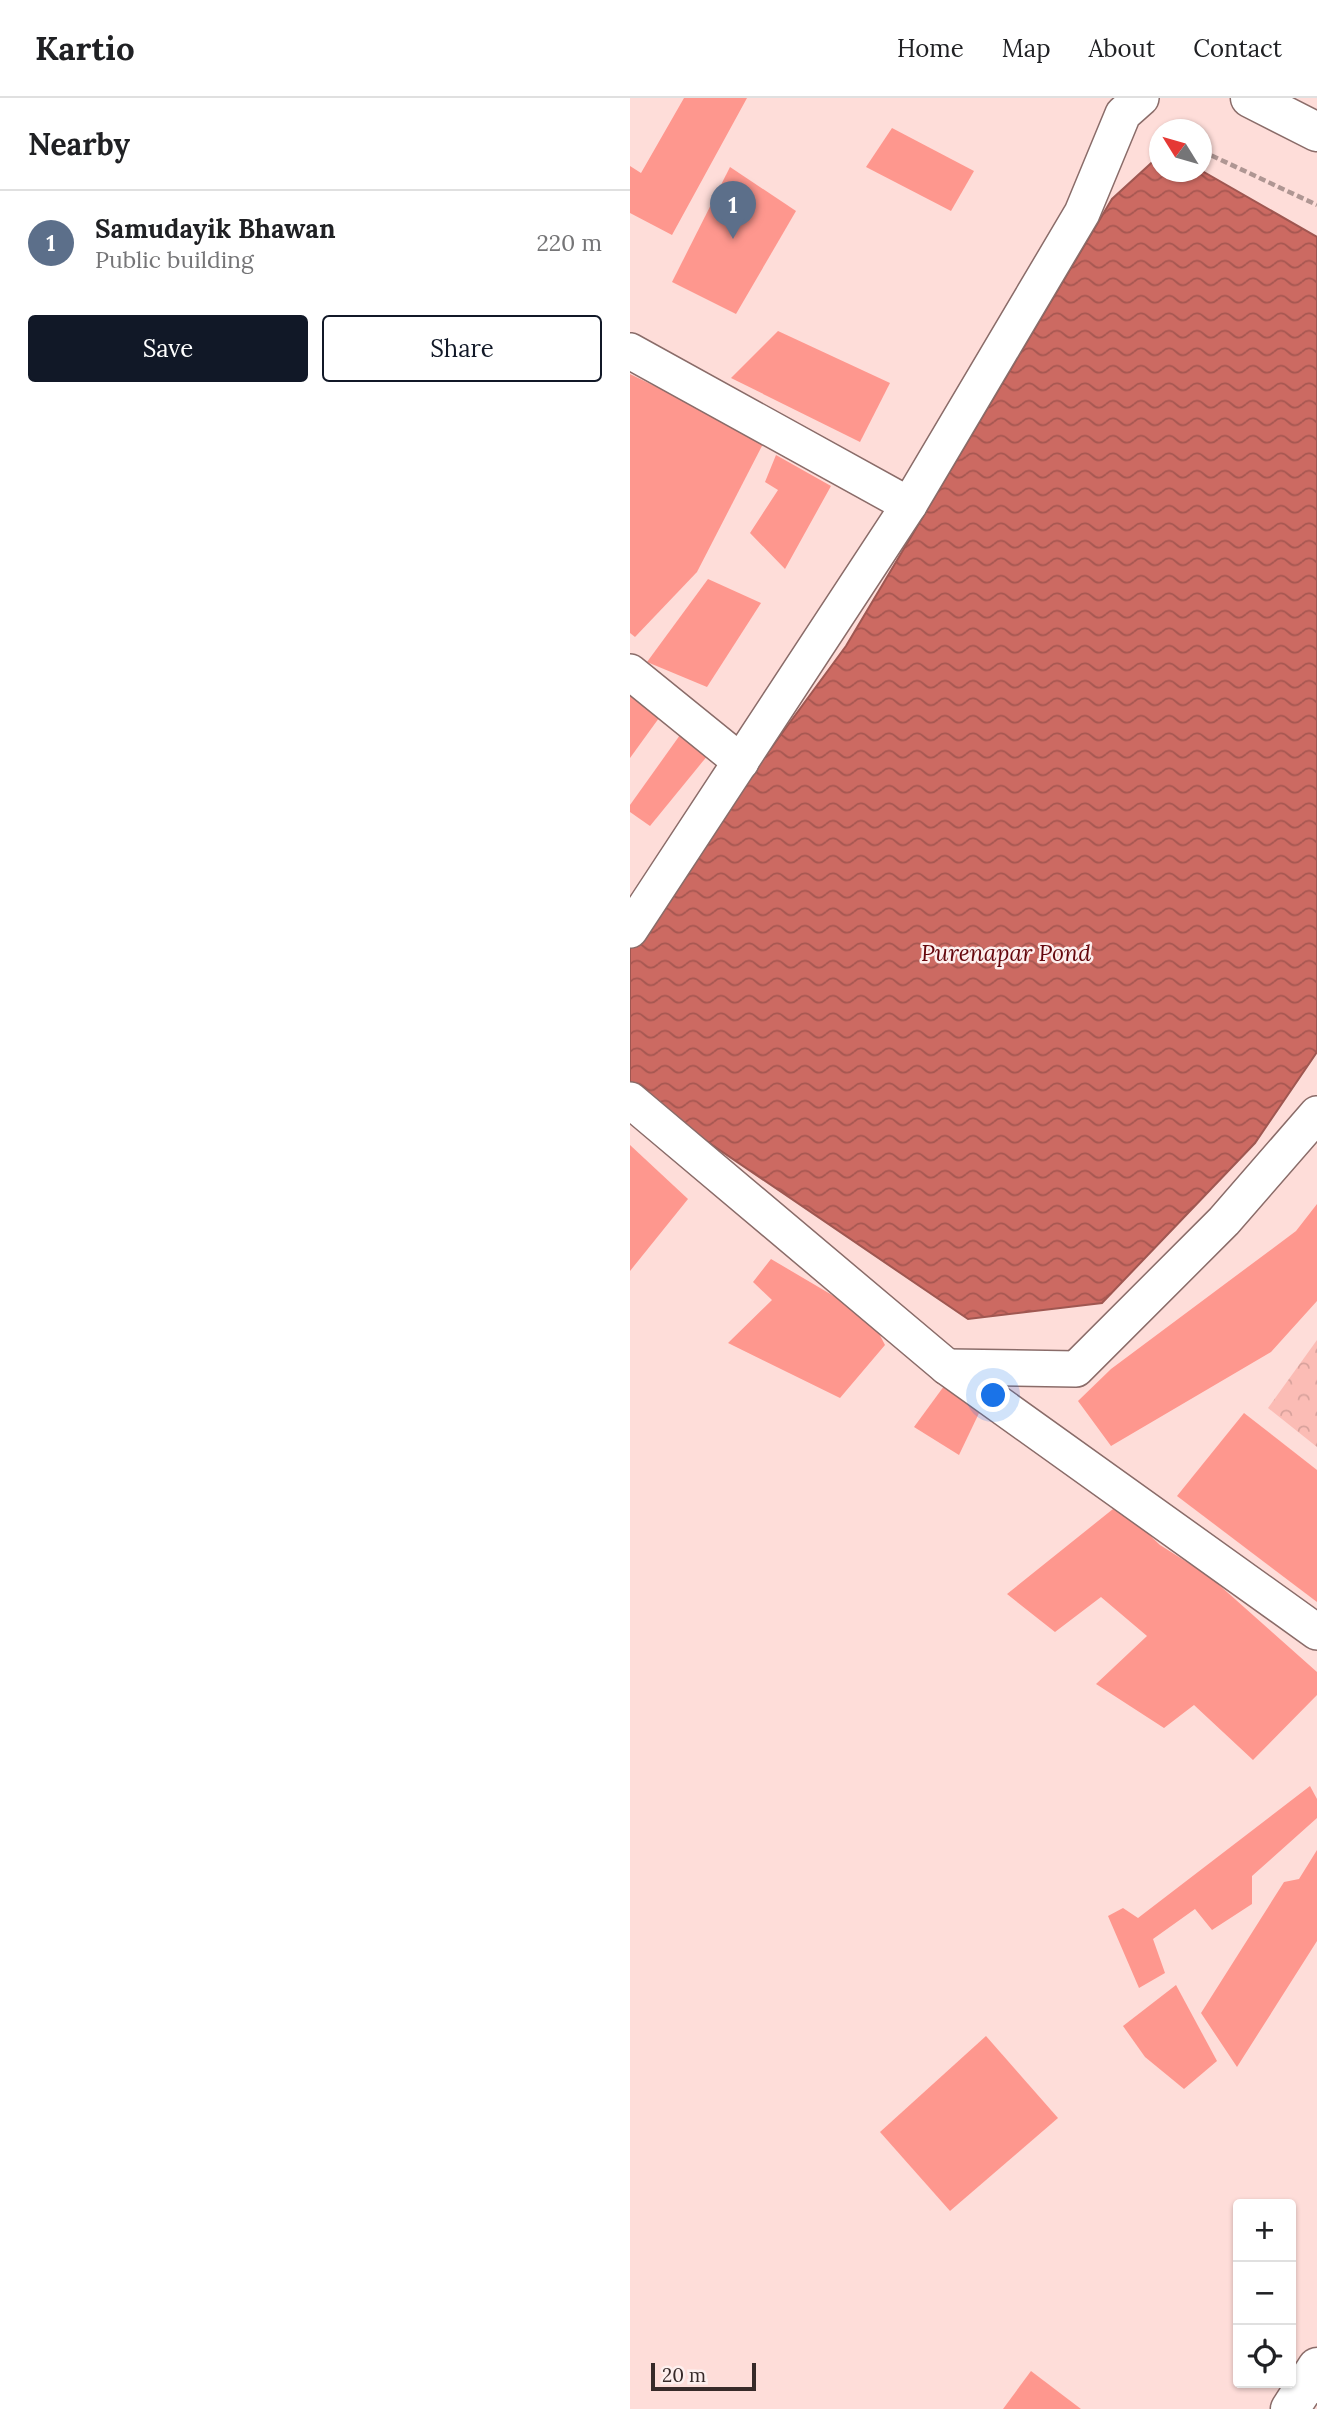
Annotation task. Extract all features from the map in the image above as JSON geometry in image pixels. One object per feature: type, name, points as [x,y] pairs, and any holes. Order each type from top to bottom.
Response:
[{"type":"main road","points":[[1250,98],[1317,132]]},
{"type":"main road","points":[[1290,2409],[1317,2367]]},
{"type":"street","points":[[630,930],[909,505],[1082,213],[1123,114],[1141,98]]},
{"type":"street","points":[[630,351],[909,505]]},
{"type":"street","points":[[630,672],[741,762]]},
{"type":"street","points":[[630,1100],[947,1367],[1317,1632]]},
{"type":"street","points":[[947,1367],[1076,1369],[1224,1221],[1317,1114]]},
{"type":"path","points":[[1212,156],[1317,205]]},
{"type":"green space","points":[[1317,1340],[1317,1447],[1268,1408]]},
{"type":"water","name":"Purenapar Pond","points":[[1149,165],[1149,182],[1212,182],[1212,177],[1317,237],[1317,1052],[1255,1143],[1102,1303],[968,1319],[630,1089],[630,940],[846,646],[1112,199]]},
{"type":"building","points":[[684,98],[747,98],[672,235],[630,213],[630,166],[641,173]]},
{"type":"building","points":[[892,128],[974,171],[951,211],[866,167]]},
{"type":"building","points":[[730,167],[796,211],[736,314],[672,282]]},
{"type":"building","points":[[778,331],[890,383],[860,442],[731,378]]},
{"type":"building","points":[[630,374],[765,440],[697,572],[635,637],[630,633]]},
{"type":"building","points":[[776,455],[831,486],[785,569],[750,533],[778,490],[765,482]]},
{"type":"building","points":[[708,579],[761,603],[707,687],[647,662]]},
{"type":"building","points":[[630,691],[659,718],[630,758]]},
{"type":"building","points":[[685,728],[708,755],[650,826],[630,812],[630,805]]},
{"type":"building","points":[[630,1145],[688,1199],[630,1271]]},
{"type":"building","points":[[1317,1204],[1317,1301],[1271,1352],[1111,1446],[1078,1401],[1111,1369],[1296,1231]]},
{"type":"building","points":[[771,1259],[871,1318],[885,1345],[840,1398],[728,1343],[772,1300],[753,1282]]},
{"type":"building","points":[[947,1382],[980,1411],[959,1455],[914,1427]]},
{"type":"building","points":[[1244,1413],[1317,1470],[1317,1602],[1177,1496]]},
{"type":"building","points":[[1118,1505],[1160,1545],[1209,1576],[1317,1672],[1317,1695],[1253,1760],[1194,1705],[1164,1728],[1096,1684],[1147,1636],[1101,1597],[1055,1632],[1007,1594]]},
{"type":"building","points":[[1310,1786],[1317,1799],[1317,1818],[1252,1876],[1252,1904],[1212,1930],[1195,1909],[1153,1939],[1165,1973],[1139,1988],[1108,1916],[1123,1908],[1138,1918]]},
{"type":"building","points":[[1317,1850],[1317,1941],[1237,2067],[1201,2013],[1284,1882],[1299,1879]]},
{"type":"building","points":[[1176,1985],[1217,2061],[1184,2089],[1145,2057],[1123,2026]]},
{"type":"building","points":[[986,2036],[1058,2118],[950,2211],[880,2132]]},
{"type":"building","points":[[1031,2371],[1081,2409],[1003,2409]]},
{"type":"place","name":"Samudayik Bhawan","points":[[733,239]]}]
